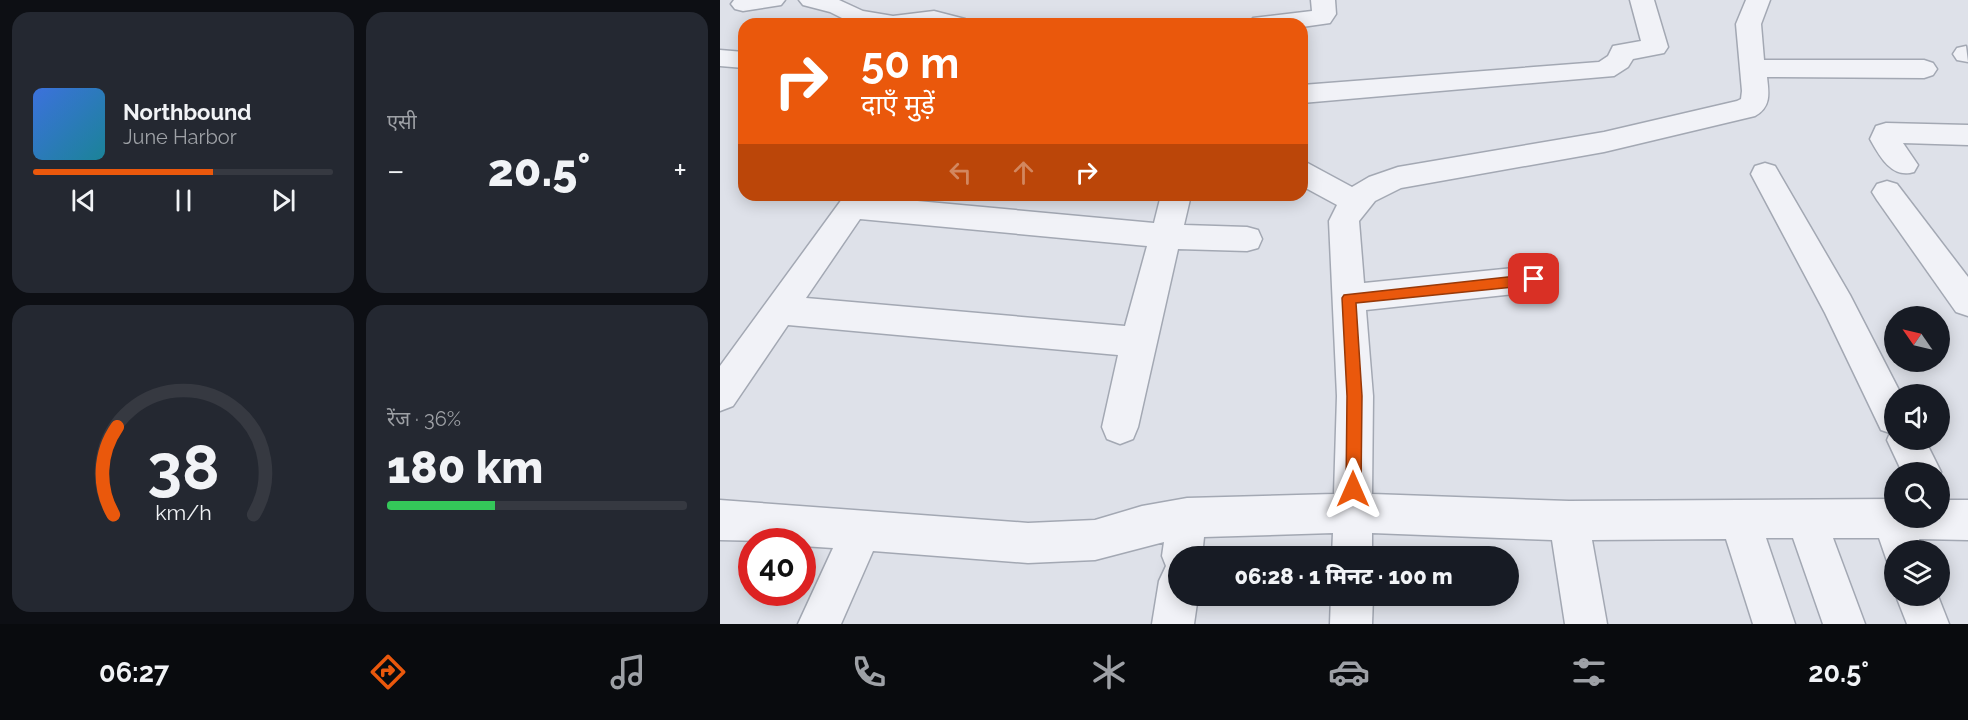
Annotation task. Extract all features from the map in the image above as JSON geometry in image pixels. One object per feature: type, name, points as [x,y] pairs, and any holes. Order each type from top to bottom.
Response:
[{"type":"street","points":[[743,4],[773,0]]},
{"type":"street","points":[[811,0],[838,7],[861,18]]},
{"type":"street","points":[[1264,16],[1321,18],[1324,14],[1323,0]]},
{"type":"street","points":[[1308,94],[1605,70],[1615,65],[1623,52],[1655,47],[1642,0]]},
{"type":"street","points":[[1352,546],[1354,396],[1344,221],[1354,200],[1373,186],[1398,178],[1604,142],[1744,110],[1754,104],[1757,93],[1755,68],[1747,28],[1748,17],[1758,0]]},
{"type":"street","points":[[720,58],[738,60]]},
{"type":"street","points":[[1755,68],[1924,69]]},
{"type":"street","points":[[1904,165],[1884,139],[1886,133],[1968,135]]},
{"type":"street","points":[[1765,174],[1838,305],[1884,398]]},
{"type":"street","points":[[1308,175],[1323,186],[1354,200]]},
{"type":"street","points":[[1887,192],[1968,302]]},
{"type":"street","points":[[725,380],[782,310],[857,201],[1165,236],[1247,239]]},
{"type":"street","points":[[1120,427],[1138,342],[1174,201]]},
{"type":"street","points":[[1348,298],[1534,279]]},
{"type":"street","points":[[782,310],[1138,342]]},
{"type":"street","points":[[720,519],[1028,543],[1095,540],[1142,526],[1187,518],[1353,513],[1569,521],[1806,518],[1897,535],[1951,516]]},
{"type":"street","points":[[1183,546],[1187,518]]},
{"type":"street","points":[[1806,518],[1844,624]]},
{"type":"street","points":[[1740,519],[1774,624]]},
{"type":"street","points":[[1569,521],[1586,624]]},
{"type":"street","points":[[819,624],[862,530]]},
{"type":"street","points":[[1173,624],[1176,606]]},
{"type":"street","points":[[1351,624],[1352,606]]},
{"type":"street","points":[[1921,606],[1928,624]]},
{"type":"route","points":[[1353,489],[1354,396],[1348,298],[1534,279]]}]
